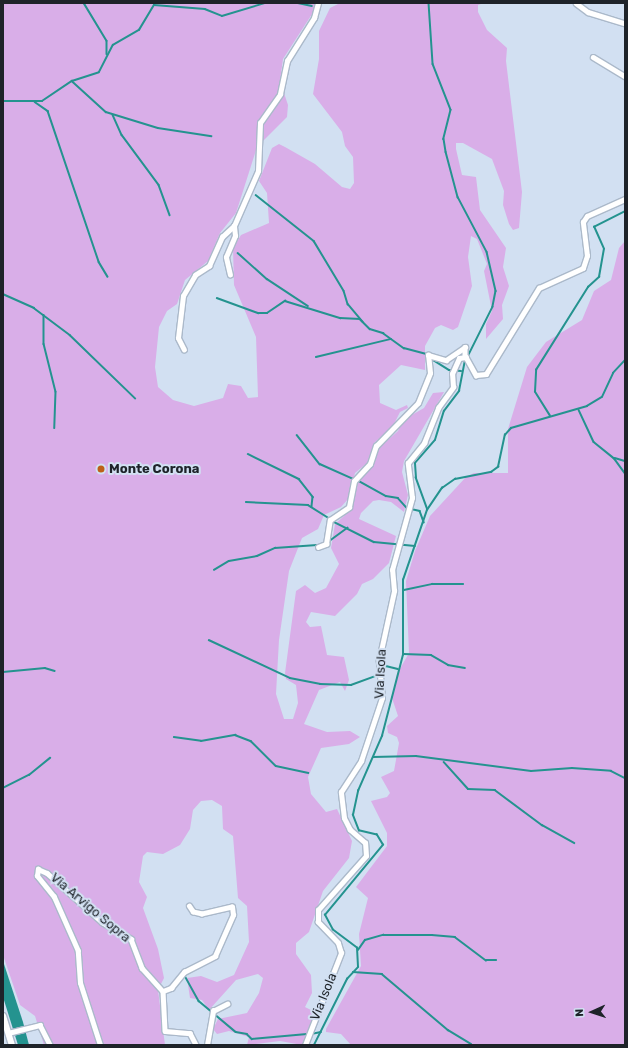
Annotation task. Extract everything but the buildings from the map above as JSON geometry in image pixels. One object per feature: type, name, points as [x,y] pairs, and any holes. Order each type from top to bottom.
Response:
[{"type":"main road","points":[[3,1016],[12,1045]]},
{"type":"street","points":[[184,350],[178,338],[182,296],[195,275],[209,266],[220,240],[234,226],[258,171],[260,123],[280,94],[287,61],[314,18],[318,3]]},
{"type":"street","points":[[576,3],[588,12],[625,23]]},
{"type":"street","points":[[592,57],[625,76]]},
{"type":"street","points":[[318,546],[326,544],[330,520],[349,508],[354,481],[370,464],[376,446],[418,403],[430,373],[428,355],[446,360],[466,347],[465,356],[476,375],[486,374],[539,288],[583,268],[587,256],[583,222],[588,216],[625,199]]},
{"type":"street","points":[[230,275],[226,257],[235,236],[234,226]]},
{"type":"street","name":"Via Isola","points":[[305,1045],[341,953],[338,943],[318,922],[318,910],[366,856],[365,843],[350,830],[344,818],[341,792],[360,761],[380,708],[379,660],[394,592],[392,570],[412,498],[408,463],[424,443],[438,408],[453,387],[456,363],[465,356]]},
{"type":"street","name":"Via Arvigo Sopra","points":[[100,1045],[80,983],[78,951],[54,897],[37,876],[38,869],[47,873],[102,922],[131,939],[142,968],[163,991]]},
{"type":"street","points":[[189,906],[193,912],[202,914],[232,907],[233,915],[215,956],[184,972],[171,988],[163,991],[165,1031],[190,1033],[196,1045]]},
{"type":"street","points":[[207,1045],[213,1011],[227,1004]]},
{"type":"street","points":[[9,1032],[28,1026],[40,1025],[50,1045]]},
{"type":"shaded area","points":[[3,3],[314,3],[314,11],[283,59],[280,81],[288,105],[287,117],[257,147],[236,213],[220,233],[208,261],[185,280],[177,304],[167,311],[159,327],[155,367],[158,387],[173,400],[194,406],[223,398],[228,384],[241,386],[248,398],[258,397],[256,337],[234,285],[233,248],[241,235],[269,223],[267,193],[259,181],[272,148],[279,144],[285,147],[315,164],[342,187],[350,189],[354,183],[353,157],[345,146],[342,132],[313,94],[319,59],[319,31],[330,8],[340,3],[484,3],[478,5],[478,12],[487,30],[507,48],[506,61],[522,192],[519,228],[513,230],[509,224],[503,205],[504,191],[492,159],[463,143],[456,143],[462,175],[476,177],[480,210],[506,248],[503,267],[509,286],[502,305],[503,319],[486,339],[486,324],[492,311],[484,271],[487,264],[477,239],[471,236],[468,257],[472,286],[458,327],[453,330],[441,325],[435,328],[425,346],[425,370],[401,365],[379,385],[380,403],[396,410],[407,405],[408,408],[400,412],[393,426],[374,443],[367,463],[355,473],[349,498],[341,507],[324,515],[318,529],[302,538],[289,571],[279,640],[276,694],[284,719],[293,719],[298,703],[296,685],[286,679],[285,673],[296,591],[305,585],[315,593],[326,588],[339,564],[331,548],[335,524],[352,509],[359,477],[372,467],[380,447],[398,431],[403,420],[424,408],[433,393],[444,392],[404,461],[402,472],[408,495],[404,512],[391,502],[379,500],[373,501],[361,513],[359,519],[396,536],[389,563],[373,579],[362,584],[357,594],[335,616],[311,612],[306,622],[310,627],[321,626],[327,655],[344,657],[349,680],[345,691],[340,682],[319,690],[304,724],[327,732],[350,731],[360,737],[349,744],[321,748],[308,777],[311,794],[326,812],[337,809],[352,841],[349,858],[323,891],[309,932],[296,943],[296,954],[311,975],[312,993],[305,1007],[315,1012],[302,1045],[280,1041],[247,1045],[249,1037],[229,1031],[217,1034],[213,1029],[218,1019],[247,1013],[259,993],[263,978],[258,974],[236,980],[209,1010],[202,1000],[190,998],[187,978],[201,976],[217,982],[234,975],[249,942],[247,906],[238,898],[233,836],[223,829],[222,806],[212,800],[201,801],[193,810],[190,829],[180,845],[163,854],[147,852],[143,856],[139,882],[147,897],[143,908],[158,949],[164,978],[158,990],[165,1045],[44,1045],[35,1016],[20,1005],[3,955]]},
{"type":"shaded area","points":[[625,241],[625,1045],[351,1045],[341,1034],[326,1032],[326,1029],[361,966],[359,934],[368,898],[356,887],[387,846],[387,833],[371,801],[387,797],[390,793],[381,777],[394,771],[399,743],[397,737],[388,733],[387,726],[398,716],[392,698],[397,674],[409,653],[406,581],[415,551],[430,516],[466,477],[474,473],[508,473],[508,429],[527,367],[546,342],[582,320],[594,291],[611,280],[619,248]]},
{"type":"shaded area","points":[[3,961],[29,1045],[18,1045],[3,997]]},
{"type":"waterway","points":[[84,3],[107,41],[107,54]]},
{"type":"waterway","points":[[3,101],[42,101],[72,81],[99,72],[113,45],[139,30],[154,5],[205,9],[222,16],[265,3]]},
{"type":"waterway","points":[[298,3],[312,6]]},
{"type":"waterway","points":[[429,3],[433,64],[451,110],[444,139],[446,152],[458,197],[487,252],[496,291],[493,307],[468,357]]},
{"type":"waterway","points":[[72,81],[106,112],[158,128],[211,136]]},
{"type":"waterway","points":[[35,102],[48,111],[99,262],[108,277]]},
{"type":"waterway","points":[[113,115],[122,135],[159,185],[170,215]]},
{"type":"waterway","points":[[256,195],[314,241],[344,291],[348,304],[363,322]]},
{"type":"waterway","points":[[550,416],[535,392],[536,370],[588,287],[599,277],[604,249],[594,227],[625,211]]},
{"type":"waterway","points":[[238,253],[267,279],[308,306]]},
{"type":"waterway","points":[[3,294],[34,308],[70,335],[135,398]]},
{"type":"waterway","points":[[217,298],[258,313],[267,313],[285,301],[340,318],[360,319],[370,329],[383,333],[404,348],[426,354]]},
{"type":"waterway","points":[[44,315],[44,344],[56,392],[55,428]]},
{"type":"waterway","points":[[316,357],[391,339]]},
{"type":"waterway","points":[[430,358],[449,370],[461,371]]},
{"type":"waterway","points":[[427,509],[416,478],[415,463],[435,440],[444,411],[459,391],[465,360]]},
{"type":"waterway","points":[[314,1045],[347,979],[358,967],[357,948],[333,930],[325,915],[383,845],[377,835],[359,831],[353,815],[358,791],[382,736],[403,655],[403,580],[427,510],[442,488],[455,479],[491,472],[498,467],[505,435],[511,428],[587,406],[602,397],[613,373],[625,360]]},
{"type":"waterway","points":[[579,410],[594,442],[614,458],[625,473]]},
{"type":"waterway","points":[[297,435],[320,464],[353,479]]},
{"type":"waterway","points":[[248,454],[299,479],[313,497],[312,507]]},
{"type":"waterway","points":[[615,458],[625,461]]},
{"type":"waterway","points":[[357,480],[386,496],[398,498],[407,508],[420,511],[424,522]]},
{"type":"waterway","points":[[246,502],[308,505],[329,518]]},
{"type":"waterway","points":[[332,521],[374,542],[415,546]]},
{"type":"waterway","points":[[328,542],[347,528]]},
{"type":"waterway","points":[[214,570],[229,561],[257,556],[275,548],[317,545]]},
{"type":"waterway","points":[[404,590],[432,584],[463,584]]},
{"type":"waterway","points":[[209,640],[290,678],[320,684],[351,685],[378,675]]},
{"type":"waterway","points":[[404,654],[431,655],[448,665],[465,668]]},
{"type":"waterway","points":[[382,673],[386,666],[398,669]]},
{"type":"waterway","points":[[3,672],[45,668],[55,671]]},
{"type":"waterway","points":[[174,737],[201,741],[235,735],[251,741],[276,766],[308,773]]},
{"type":"waterway","points":[[373,757],[416,756],[531,771],[572,768],[611,771],[625,778]]},
{"type":"waterway","points":[[3,788],[29,775],[50,758]]},
{"type":"waterway","points":[[444,762],[468,789],[495,790],[542,825],[574,843]]},
{"type":"waterway","points":[[358,950],[365,940],[383,935],[432,935],[455,937],[486,960],[496,960]]},
{"type":"waterway","points":[[353,972],[382,974],[448,1030],[471,1044]]},
{"type":"waterway","points":[[184,974],[199,1001],[236,1032],[247,1034],[252,1039],[307,1034]]},
{"type":"waterway","points":[[311,1034],[321,1032]]},
{"type":"place","name":"Monte Corona","points":[[101,469]]}]
